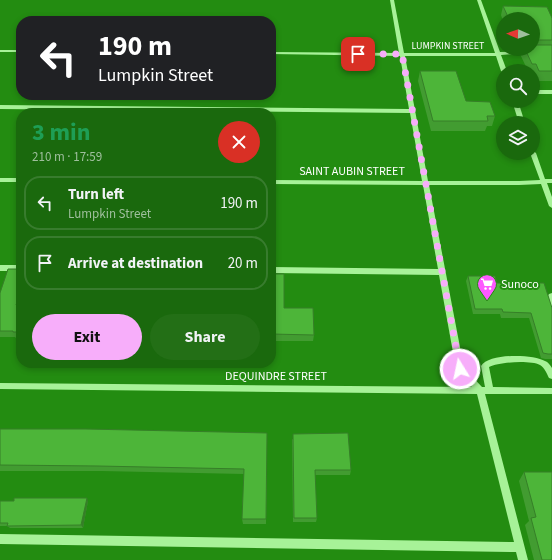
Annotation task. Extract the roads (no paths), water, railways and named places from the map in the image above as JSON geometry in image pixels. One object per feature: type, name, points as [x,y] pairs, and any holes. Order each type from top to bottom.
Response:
[{"type":"street","points":[[392,0],[460,369],[480,390],[523,560]]},
{"type":"street","points":[[479,0],[496,47]]},
{"type":"street","points":[[0,51],[16,51]]},
{"type":"street","name":"LUMPKIN STREET","points":[[276,53],[496,53]]},
{"type":"street","points":[[540,93],[551,94]]},
{"type":"street","points":[[0,107],[103,108]]},
{"type":"street","points":[[276,110],[412,111]]},
{"type":"street","points":[[535,160],[552,206]]},
{"type":"street","points":[[0,180],[16,180]]},
{"type":"street","name":"SAINT AUBIN STREET","points":[[276,182],[552,182]]},
{"type":"street","points":[[0,268],[16,268]]},
{"type":"street","points":[[276,270],[443,272]]},
{"type":"street","points":[[552,296],[550,298],[552,306]]},
{"type":"street","points":[[490,390],[485,366],[489,362],[497,359],[552,362]]},
{"type":"street","points":[[543,362],[549,368],[552,376]]},
{"type":"street","name":"DEQUINDRE STREET","points":[[0,386],[552,391]]},
{"type":"street","points":[[0,539],[520,547]]},
{"type":"place","name":"Sunoco","points":[[487,301]]}]
